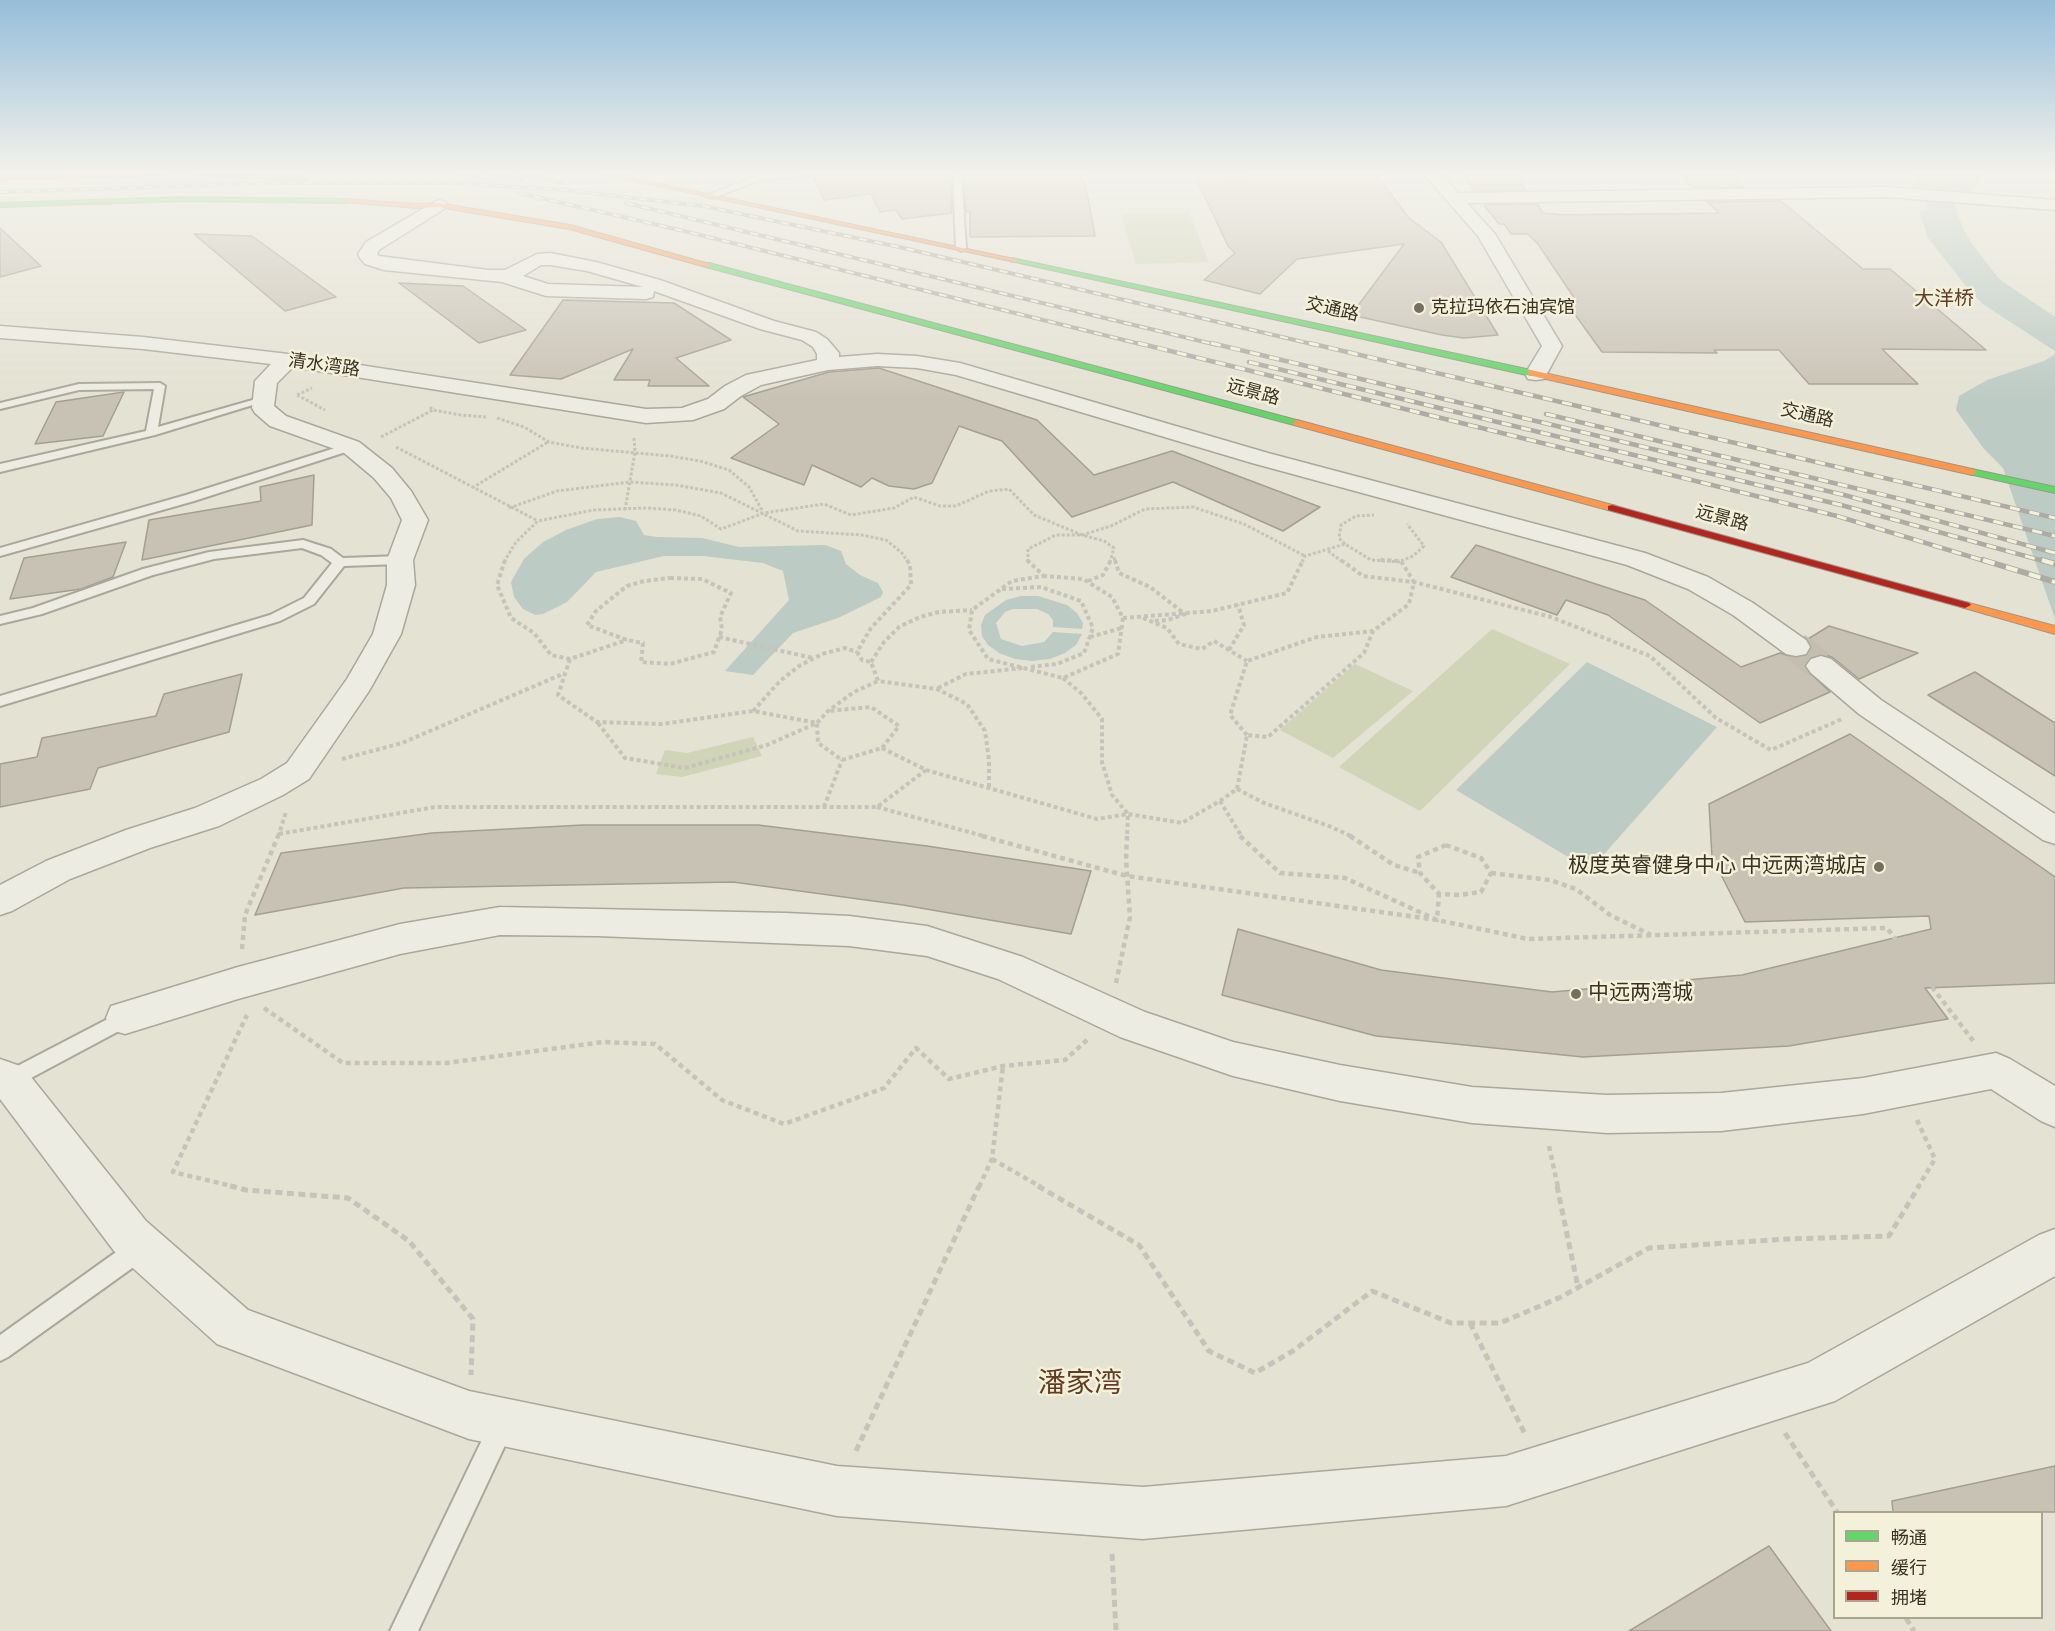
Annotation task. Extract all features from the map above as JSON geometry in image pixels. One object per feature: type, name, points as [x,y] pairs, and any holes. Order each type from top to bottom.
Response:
[{"type":"street","points":[[370,249],[367,254],[372,260],[384,264],[504,276],[546,290],[632,294],[671,290]]},
{"type":"street","name":"远景路","points":[[654,249],[2055,630]]},
{"type":"street","name":"交通路","points":[[966,249],[2055,490]]},
{"type":"street","points":[[1495,249],[1552,346],[1536,374]]},
{"type":"street","points":[[504,276],[512,274],[528,263],[550,259],[588,266],[671,290],[747,318],[809,336],[820,343],[828,353],[828,364]]},
{"type":"street","name":"清水湾路","points":[[0,332],[143,343],[288,360],[639,415],[685,415],[716,404],[733,391],[754,380],[828,364],[897,361],[960,369],[1260,458],[1636,560],[1698,584],[1743,609],[1796,647]]},
{"type":"street","points":[[0,901],[58,870],[138,839],[207,817],[272,787],[298,771],[359,684],[387,634],[401,585],[400,560],[415,520],[402,496],[383,472],[351,447],[278,421],[263,408],[266,381],[288,360]]},
{"type":"street","points":[[1821,666],[1870,707],[2055,831]]},
{"type":"street","points":[[125,1018],[246,992],[400,939],[500,921],[597,921],[776,927],[849,931],[927,941],[1010,968],[1134,1025],[1233,1059],[1329,1080],[1472,1106],[1607,1114],[1721,1112],[1863,1096],[1996,1071],[2055,1108]]},
{"type":"street","points":[[5,1078],[130,1236],[233,1328],[487,1419],[837,1491],[1143,1513],[1506,1481],[1818,1384],[2055,1251]]},
{"type":"lane","points":[[0,406],[80,387],[160,386],[151,433]]},
{"type":"lane","points":[[0,468],[151,433],[263,400]]},
{"type":"lane","points":[[0,552],[190,498],[351,447]]},
{"type":"lane","points":[[0,620],[37,611],[148,572],[214,555],[303,544],[326,552],[340,562],[400,560]]},
{"type":"lane","points":[[0,701],[275,618],[309,601],[340,562]]},
{"type":"lane","points":[[5,1078],[125,1018]]},
{"type":"lane","points":[[0,1349],[142,1246]]},
{"type":"lane","points":[[404,1631],[487,1419]]},
{"type":"path","points":[[440,383],[425,403],[433,410],[497,418],[524,427],[537,437],[549,442],[581,448],[635,452],[700,461],[729,470],[749,487],[764,513]]},
{"type":"path","points":[[297,395],[327,411]]},
{"type":"path","points":[[433,410],[378,438],[509,508],[538,521]]},
{"type":"path","points":[[625,510],[639,415]]},
{"type":"path","points":[[472,488],[549,442]]},
{"type":"path","points":[[509,508],[557,491],[630,482],[676,485],[721,493],[798,531],[862,535],[886,540],[902,552],[910,566],[911,585],[871,628],[857,652]]},
{"type":"path","points":[[627,640],[570,658],[551,656],[534,633],[512,618],[497,585],[503,564],[516,542],[538,521],[594,510],[647,507],[676,510],[701,516],[721,529],[764,513],[824,504],[851,514],[894,508],[914,497],[940,506],[956,506],[989,491],[1009,489],[1034,515],[1082,535],[1104,541],[1114,548],[1113,556],[1103,575],[1087,581]]},
{"type":"path","points":[[1043,576],[1028,561],[1028,549],[1056,535],[1082,535],[1111,526],[1145,509],[1193,507],[1244,524],[1305,556],[1345,544]]},
{"type":"path","points":[[1376,515],[1356,516],[1341,525],[1339,538],[1371,560],[1401,561],[1413,556],[1424,546],[1404,520]]},
{"type":"path","points":[[1327,550],[1363,576],[1414,582],[1551,617],[1650,656],[1716,718],[1771,750],[1870,707]]},
{"type":"path","points":[[1113,556],[1119,573],[1150,587],[1185,614]]},
{"type":"path","points":[[1123,618],[1212,611],[1287,593],[1305,556]]},
{"type":"path","points":[[1247,661],[1317,637],[1373,631],[1409,604],[1414,582],[1401,561]]},
{"type":"path","points":[[871,662],[884,642],[899,627],[920,617],[939,612],[972,610],[1012,581],[1043,576],[1083,579],[1112,597],[1123,618],[1118,654],[1063,678]]},
{"type":"path","points":[[670,578],[702,579],[731,593],[720,617],[722,629],[714,652],[670,664],[641,662],[643,643],[627,640],[587,625],[596,611],[627,586],[644,581],[670,578]]},
{"type":"path","points":[[937,689],[966,674],[1057,664],[1084,653],[1094,628],[1081,601],[1041,587],[1001,589]]},
{"type":"path","points":[[1229,650],[1244,625],[1238,605]]},
{"type":"path","points":[[246,992],[343,1063],[446,1063],[603,1042],[655,1044],[722,1100],[784,1124],[884,1088],[916,1048],[949,1078],[1002,1066],[1065,1060],[1113,1016],[1116,976],[1130,917],[1127,876],[1128,814],[1112,795],[1102,762],[1102,719],[1082,694],[1063,678],[987,659],[969,630],[972,610]]},
{"type":"path","points":[[1153,621],[1168,620],[1185,614]]},
{"type":"path","points":[[1137,617],[1167,628],[1179,644],[1202,649],[1214,641],[1247,661]]},
{"type":"path","points":[[1090,637],[1122,628]]},
{"type":"path","points":[[1247,661],[1230,715],[1246,735],[1268,737],[1364,653],[1373,631]]},
{"type":"path","points":[[719,637],[813,658]]},
{"type":"path","points":[[753,711],[780,681],[813,658],[845,648],[857,652],[862,660],[871,662]]},
{"type":"path","points":[[570,658],[558,695],[597,722],[625,758],[685,768],[767,745],[817,723],[828,711],[854,692],[878,681],[937,689],[967,704],[985,731],[989,760],[989,788]]},
{"type":"path","points":[[871,662],[878,681]]},
{"type":"path","points":[[487,1419],[473,1319],[409,1241],[348,1198],[246,1191],[173,1172],[246,992],[245,915],[279,834],[298,771],[402,743],[565,673]]},
{"type":"path","points":[[828,711],[871,706],[899,726],[882,748],[842,760]]},
{"type":"path","points":[[597,722],[662,724],[753,711],[817,723]]},
{"type":"path","points":[[817,723],[818,743],[842,760]]},
{"type":"path","points":[[882,748],[926,770],[1097,819],[1128,814],[1182,824],[1238,789],[1246,735]]},
{"type":"path","points":[[824,807],[842,760]]},
{"type":"path","points":[[877,807],[926,770]]},
{"type":"path","points":[[1238,789],[1264,803],[1358,840],[1394,865],[1420,873],[1439,894],[1459,895],[1481,892],[1491,873]]},
{"type":"path","points":[[1220,801],[1238,834],[1280,873],[1345,878],[1437,920]]},
{"type":"path","points":[[279,834],[435,807],[877,807],[1127,876],[1437,920],[1528,939],[1887,928],[1996,1071]]},
{"type":"path","points":[[1420,873],[1418,857],[1446,845],[1481,858],[1491,873],[1550,880],[1576,889],[1611,915],[1652,935]]},
{"type":"path","points":[[1437,920],[1439,894]]},
{"type":"path","points":[[837,1491],[992,1159],[1002,1066]]},
{"type":"path","points":[[992,1159],[1139,1245],[1209,1351],[1255,1373],[1293,1351],[1372,1291],[1451,1323],[1500,1323],[1578,1287],[1649,1248],[1787,1239],[1889,1236],[1935,1159],[1901,1088]]},
{"type":"path","points":[[1541,1110],[1578,1287]]},
{"type":"path","points":[[1470,1323],[1542,1470]]},
{"type":"path","points":[[1764,1400],[1836,1511]]},
{"type":"path","points":[[1110,1510],[1116,1631]]},
{"type":"green space","points":[[1132,249],[1204,249],[1209,262],[1136,264]]},
{"type":"green space","points":[[1492,629],[1570,664],[1420,811],[1339,767]]},
{"type":"green space","points":[[1355,664],[1413,691],[1333,758],[1280,730]]},
{"type":"green space","points":[[753,737],[762,756],[682,777],[656,774],[665,750],[687,753]]},
{"type":"shaded area","points":[[1937,249],[1976,249],[1999,279],[2055,317],[2055,351],[1984,305]]},
{"type":"shaded area","points":[[2055,351],[2055,619],[2003,468],[1984,449],[1956,410],[1959,396],[1987,380],[2044,361],[2054,355]]},
{"type":"shaded area","points":[[620,517],[636,521],[644,535],[657,537],[702,538],[739,547],[825,545],[841,551],[846,564],[860,575],[878,583],[883,592],[881,597],[838,618],[793,633],[753,675],[725,671],[789,600],[783,571],[763,563],[703,556],[664,556],[596,572],[567,602],[543,614],[535,615],[523,609],[514,597],[511,582],[524,559],[543,542],[566,530],[597,519]]},
{"type":"shaded area","points":[[1021,596],[1038,596],[1067,605],[1077,613],[1083,623],[1082,629],[1053,627],[1053,620],[1048,614],[1037,609],[1013,609],[1005,612],[996,623],[1001,639],[1022,646],[1044,642],[1053,632],[1082,634],[1076,645],[1065,653],[1050,659],[1032,661],[1015,659],[999,653],[988,645],[982,636],[981,625],[985,615],[1006,600]]},
{"type":"shaded area","points":[[1587,662],[1717,727],[1590,870],[1456,790]]},
{"type":"building","points":[[0,249],[23,249],[41,266],[0,277]]},
{"type":"building","points":[[212,249],[270,249],[336,297],[285,311]]},
{"type":"building","points":[[1231,249],[1368,249],[1297,259],[1260,294],[1204,280],[1235,253]]},
{"type":"building","points":[[1400,249],[1445,249],[1498,335],[1464,338],[1351,315]]},
{"type":"building","points":[[1541,249],[1839,249],[1863,269],[1890,269],[1986,350],[1882,349],[1918,384],[1809,384],[1779,350],[1714,350],[1717,353],[1602,352],[1566,302],[1577,302]]},
{"type":"building","points":[[399,283],[463,286],[526,330],[479,343]]},
{"type":"building","points":[[563,300],[674,303],[731,340],[676,358],[709,386],[648,386],[650,380],[614,380],[633,349],[561,379],[510,375]]},
{"type":"building","points":[[879,368],[1037,420],[1094,475],[1172,451],[1320,507],[1283,531],[1173,482],[1072,517],[1002,441],[959,426],[932,483],[914,489],[889,486],[872,478],[861,487],[812,465],[804,485],[731,458],[779,424],[743,397],[829,372]]},
{"type":"building","points":[[124,392],[103,436],[35,444],[56,402]]},
{"type":"building","points":[[314,475],[312,525],[142,560],[149,520],[261,501],[260,487]]},
{"type":"building","points":[[126,542],[113,577],[81,589],[10,599],[24,558]]},
{"type":"building","points":[[1476,545],[1645,600],[1741,667],[1780,653],[1796,658],[1806,656],[1812,648],[1808,639],[1829,626],[1918,653],[1859,679],[1832,657],[1822,654],[1810,657],[1804,667],[1830,692],[1760,723],[1608,615],[1566,600],[1557,615],[1451,577]]},
{"type":"building","points":[[1975,672],[2055,723],[2055,776],[1928,695]]},
{"type":"building","points":[[242,674],[229,732],[98,768],[90,789],[0,807],[0,764],[37,757],[42,738],[156,716],[164,694]]},
{"type":"building","points":[[1850,734],[2055,877],[2055,983],[1925,988],[1948,1019],[1789,1046],[1583,1057],[1376,1036],[1222,995],[1238,929],[1381,970],[1552,992],[1742,975],[1931,929],[1929,916],[1745,922],[1712,857],[1709,804]]},
{"type":"building","points":[[583,825],[758,825],[927,846],[1091,871],[1071,934],[903,905],[733,882],[404,888],[255,915],[281,853],[432,833]]},
{"type":"building","points":[[2055,1466],[2055,1512],[1893,1511],[1892,1501]]},
{"type":"building","points":[[1769,1546],[1831,1631],[1629,1631]]},
{"type":"tunnel","points":[[1796,647],[1821,666]]},
{"type":"railway","points":[[757,249],[1144,345]]},
{"type":"railway","points":[[818,249],[1217,345]]},
{"type":"railway","points":[[908,249],[1316,345]]},
{"type":"railway","points":[[1138,343],[1837,516],[1988,562]]},
{"type":"railway","points":[[1211,343],[1844,495],[2055,553]]},
{"type":"railway","points":[[1309,343],[2055,518]]},
{"type":"railway","points":[[1249,362],[1841,505],[2047,562]]},
{"type":"railway","points":[[1546,414],[2055,536]]},
{"type":"railway","points":[[1983,560],[2055,582]]},
{"type":"railway","points":[[2042,560],[2055,564]]},
{"type":"traffic: fast","points":[[1015,260],[1531,373]]},
{"type":"traffic: fast","points":[[709,265],[1297,423]]},
{"type":"traffic: fast","points":[[1972,472],[2055,490]]},
{"type":"traffic: slow","points":[[651,249],[709,265]]},
{"type":"traffic: slow","points":[[963,249],[1015,260]]},
{"type":"traffic: slow","points":[[1531,373],[1972,472]]},
{"type":"traffic: slow","points":[[1297,423],[1612,508]]},
{"type":"traffic: slow","points":[[1965,605],[2055,630]]},
{"type":"traffic: jam","points":[[1612,508],[1965,605]]},
{"type":"place","name":"克拉玛依石油宾馆","points":[[1419,308]]},
{"type":"place","name":"极度英睿健身中心 中远两湾城店","points":[[1879,867]]},
{"type":"place","name":"中远两湾城","points":[[1576,994]]},
{"type":"district","name":"大洋桥","points":[[1944,300]]},
{"type":"district","name":"潘家湾","points":[[1080,1385]]}]
